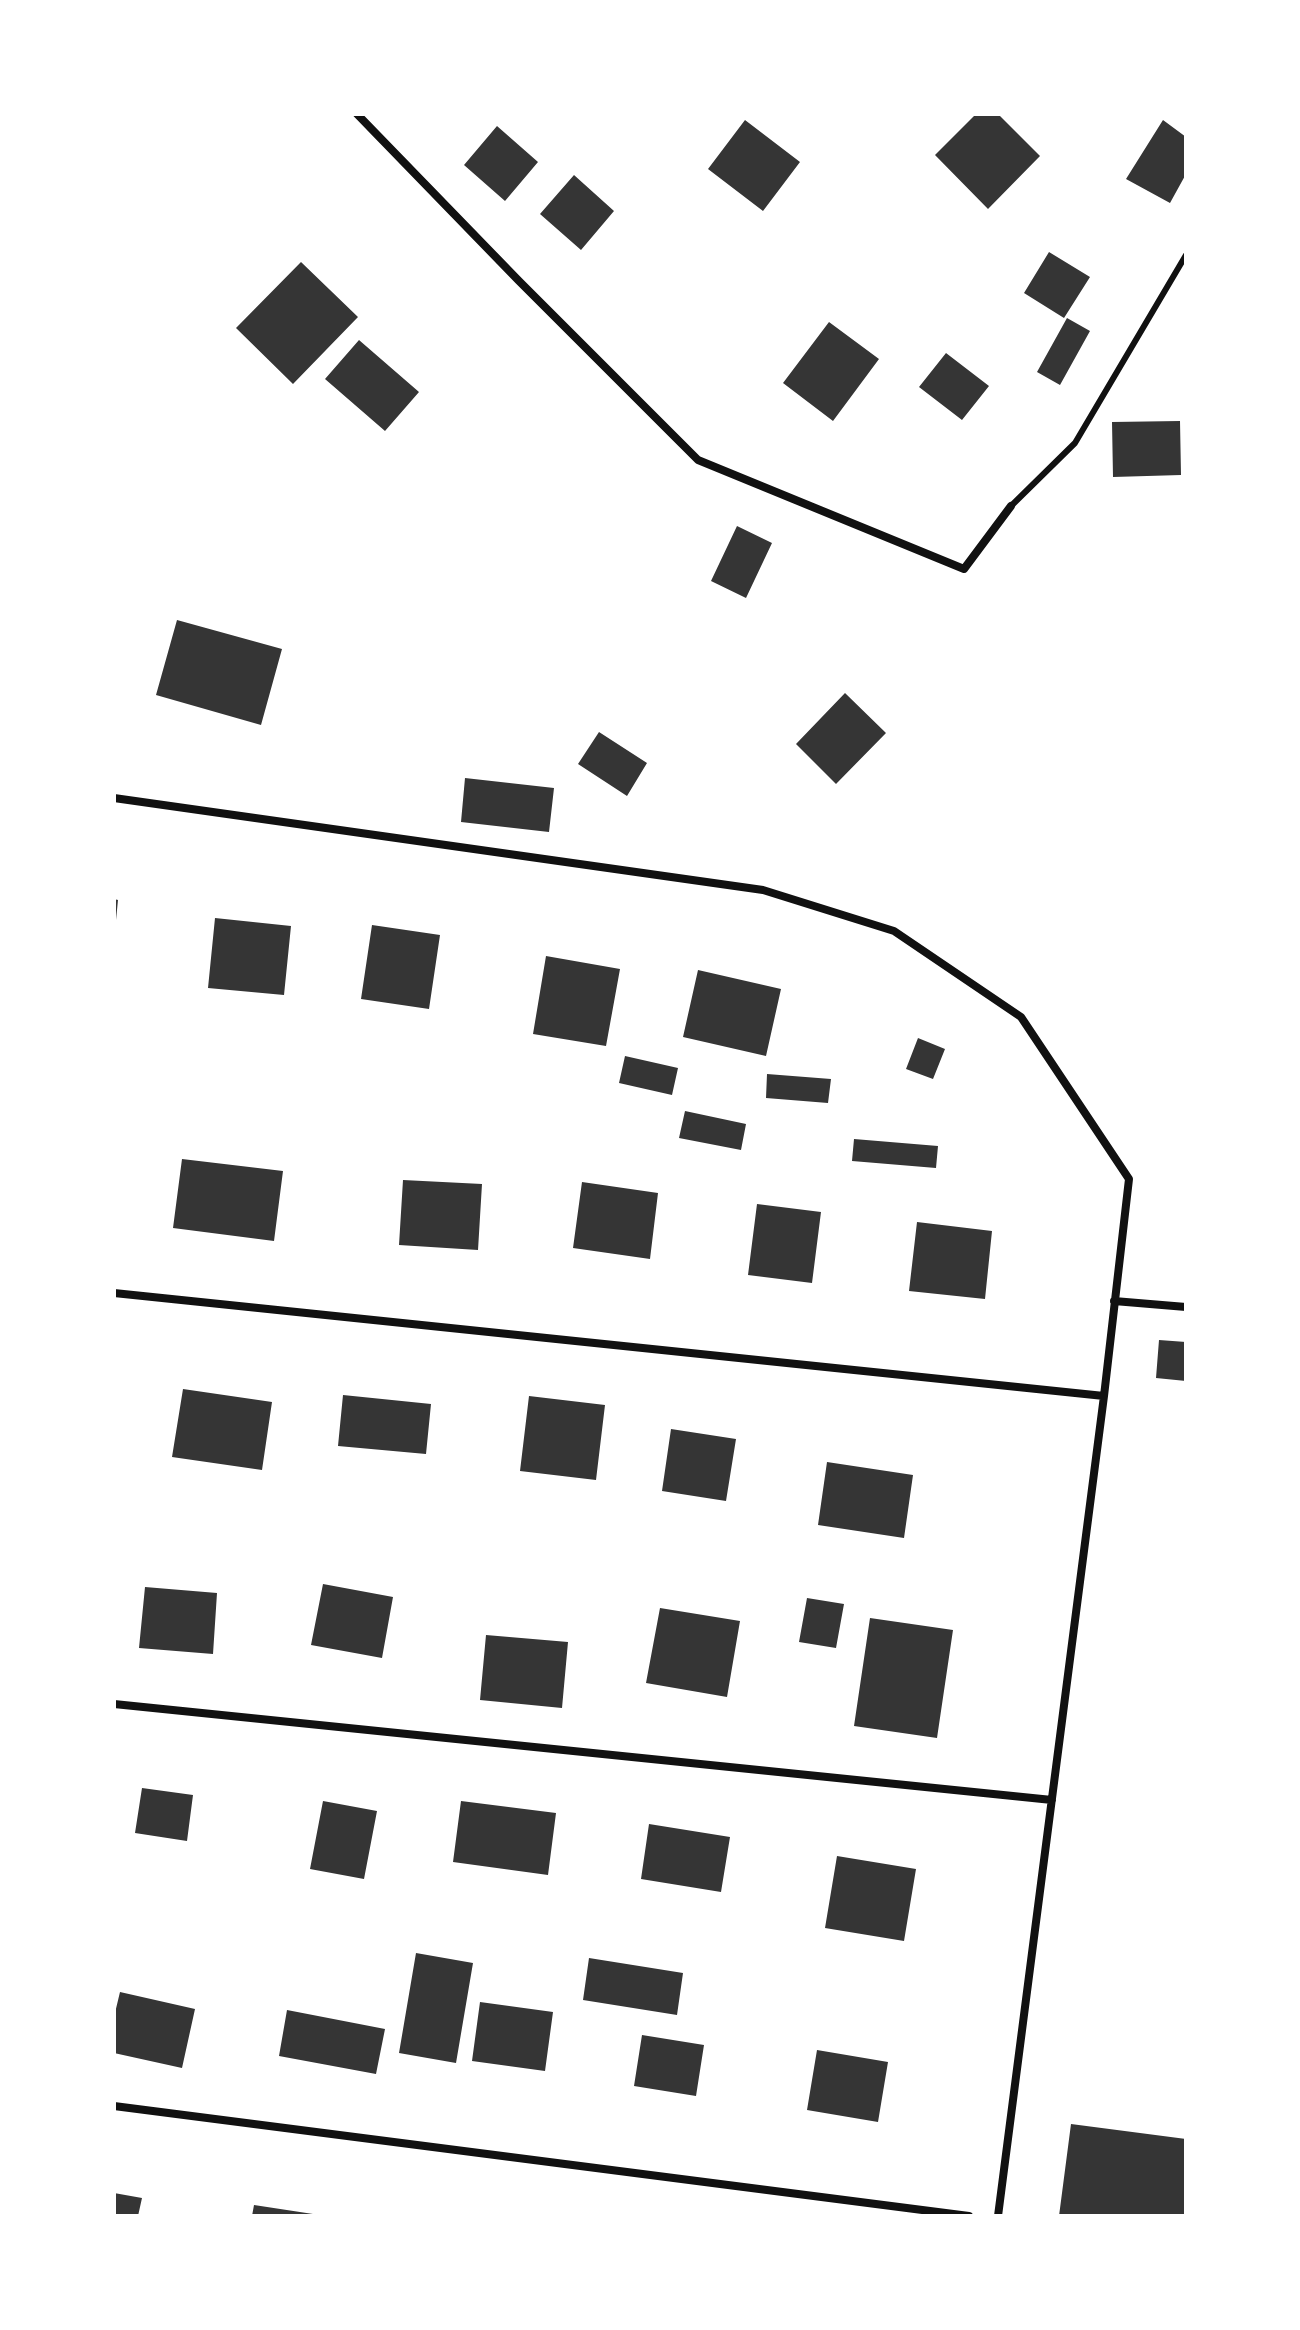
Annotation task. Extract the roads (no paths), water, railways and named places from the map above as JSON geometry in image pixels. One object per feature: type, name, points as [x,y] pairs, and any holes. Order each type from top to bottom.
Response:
[{"type":"street","points":[[357,114],[698,460],[964,569],[1011,506]]},
{"type":"street","points":[[114,798],[763,890],[894,931],[1021,1017],[1129,1179],[998,2216]]},
{"type":"street","points":[[114,1293],[1104,1396]]},
{"type":"street","points":[[1114,1301],[1186,1307]]},
{"type":"street","points":[[114,1704],[1052,1800]]},
{"type":"street","points":[[114,2106],[969,2216]]},
{"type":"lane","points":[[1011,506],[1075,443],[1186,255]]}]
